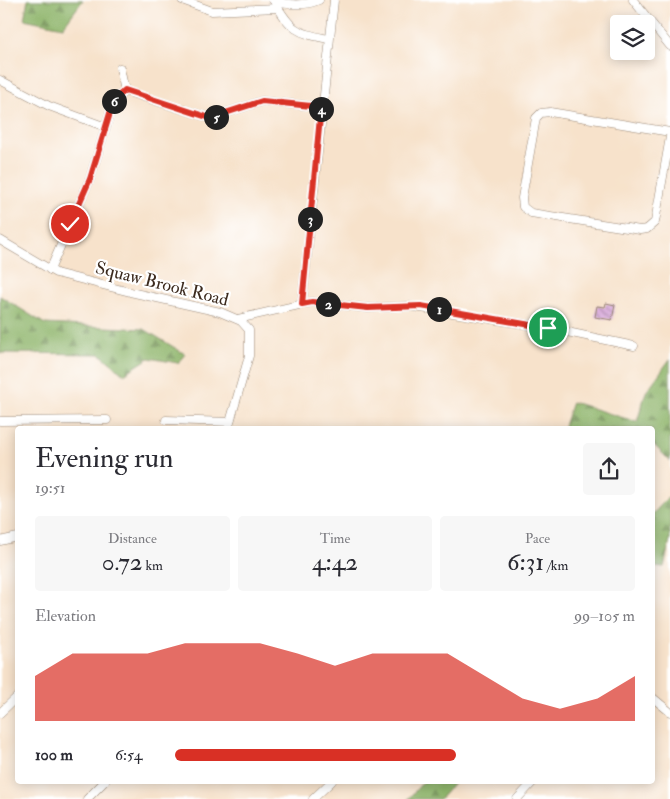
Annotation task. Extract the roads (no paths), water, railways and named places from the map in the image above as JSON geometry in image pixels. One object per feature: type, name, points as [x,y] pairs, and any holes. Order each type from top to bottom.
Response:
[{"type":"street","points":[[182,0],[212,11],[275,3],[313,3],[320,0]]},
{"type":"street","points":[[302,304],[321,107],[334,0]]},
{"type":"street","points":[[633,0],[670,46]]},
{"type":"street","points":[[275,3],[282,15],[302,34],[329,38]]},
{"type":"street","points":[[120,68],[125,90]]},
{"type":"street","points":[[0,80],[49,106],[106,127]]},
{"type":"street","points":[[125,90],[210,118],[262,101],[321,107]]},
{"type":"street","points":[[50,270],[90,179],[114,100],[125,90]]},
{"type":"street","points":[[670,132],[550,112],[541,113],[536,118],[522,198],[523,207],[531,213],[640,230],[648,229],[655,222],[670,136]]},
{"type":"street","name":"Squaw Brook Road","points":[[0,240],[50,270],[122,290],[220,312],[238,319],[247,327],[250,340],[247,367],[229,425]]},
{"type":"street","points":[[238,319],[312,302],[368,308],[421,306],[548,328],[634,346]]},
{"type":"street","points":[[0,421],[107,420]]},
{"type":"street","points":[[166,420],[229,425]]},
{"type":"street","points":[[0,541],[15,538]]},
{"type":"street","points":[[0,713],[15,699]]},
{"type":"street","points":[[655,700],[670,712]]},
{"type":"street","points":[[87,799],[102,784]]},
{"type":"street","points":[[313,799],[329,784]]},
{"type":"street","points":[[517,799],[531,784]]}]
